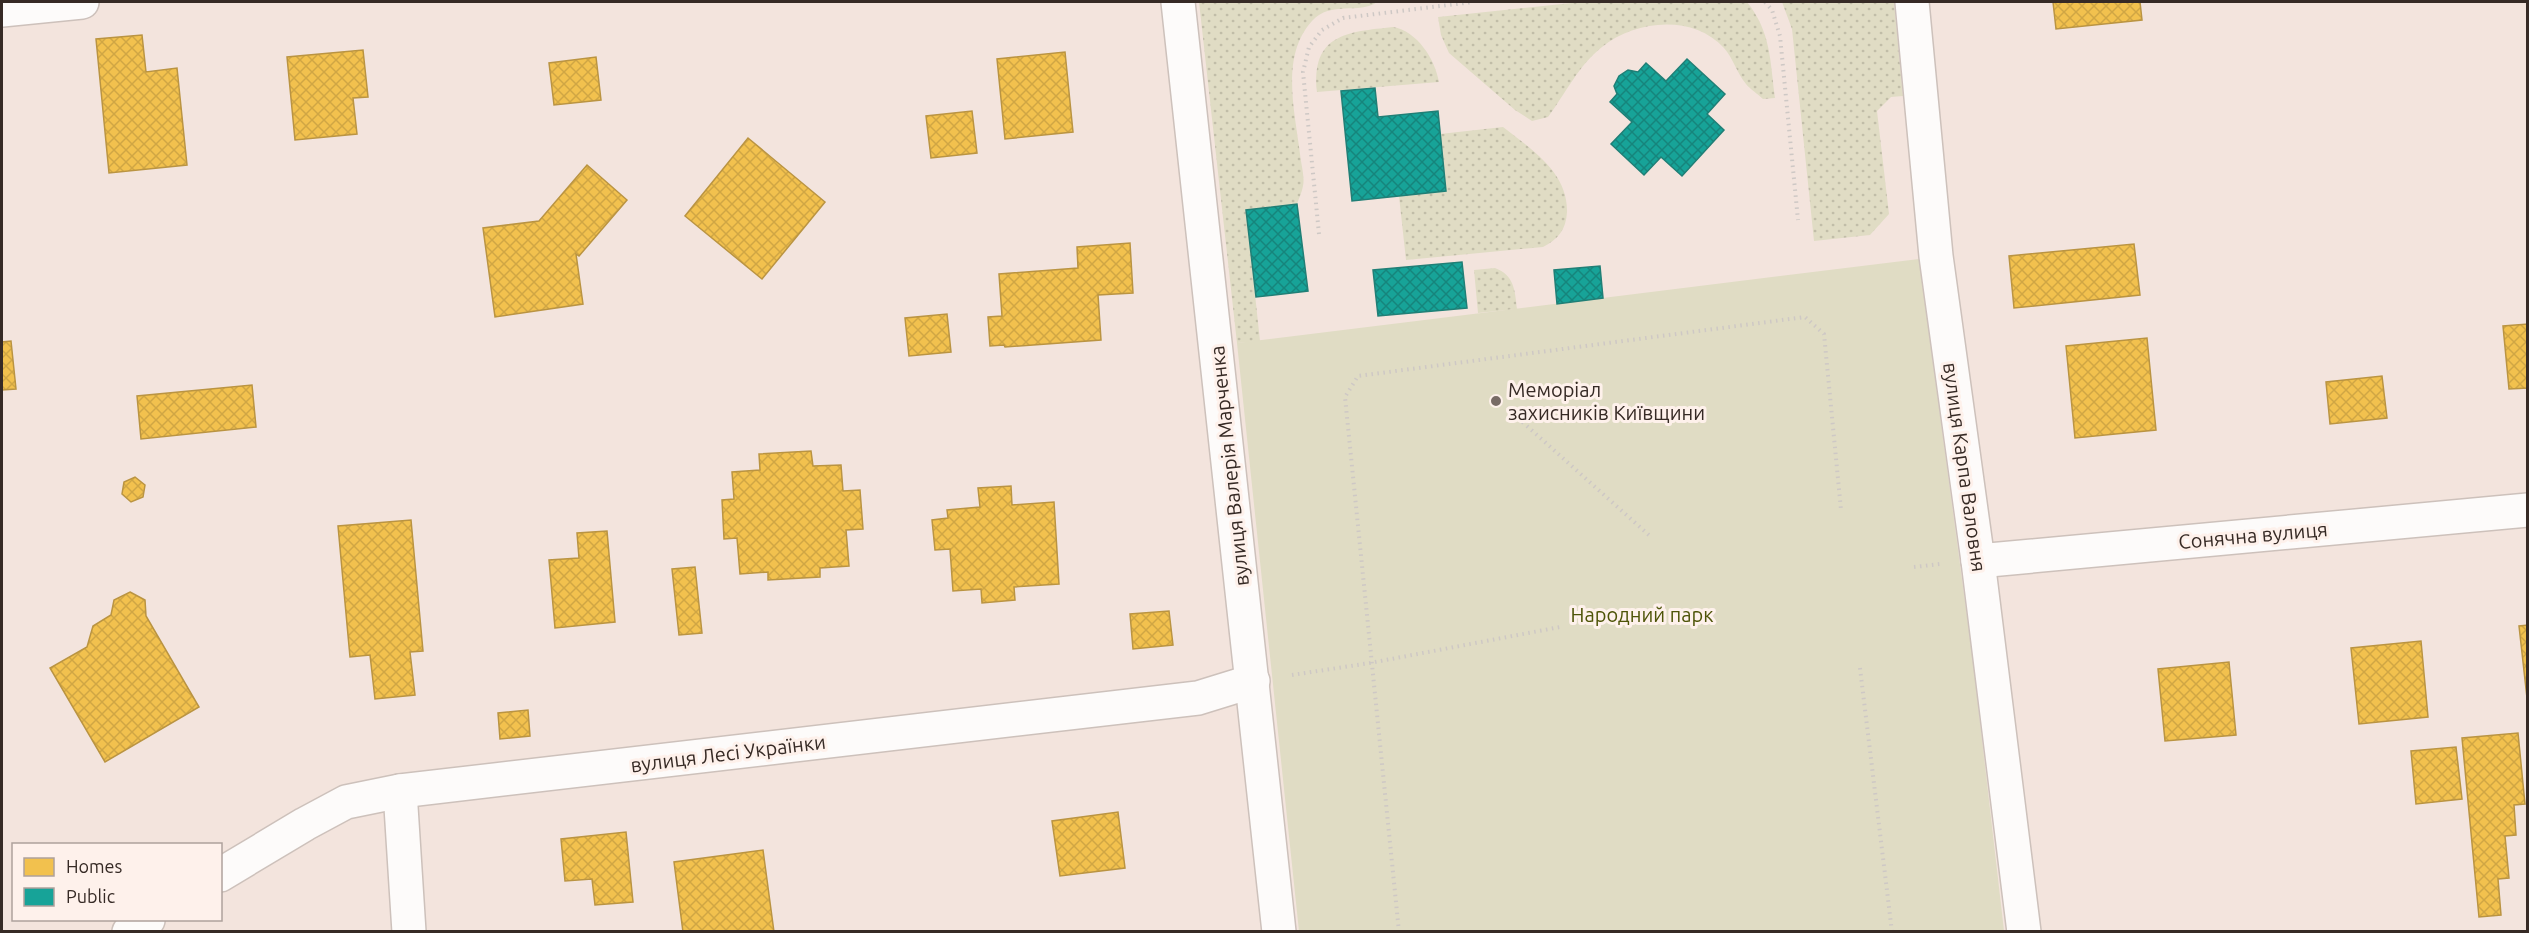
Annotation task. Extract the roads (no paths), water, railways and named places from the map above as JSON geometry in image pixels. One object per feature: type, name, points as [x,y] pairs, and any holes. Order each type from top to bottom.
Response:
[{"type":"street","points":[[2,10],[82,2]]},
{"type":"street","name":"вулиця Валерія Марченка","points":[[1178,2],[1279,932]]},
{"type":"street","name":"вулиця Карпа Валовня","points":[[1912,2],[1936,256],[1978,561],[2024,932]]},
{"type":"street","name":"Сонячна вулиця","points":[[1978,561],[2528,510]]},
{"type":"street","name":"вулиця Лесі Українки","points":[[222,874],[346,802],[400,791],[1198,698],[1252,681]]},
{"type":"street","points":[[400,791],[409,932]]},
{"type":"street","points":[[129,932],[146,921]]},
{"type":"place","name":"Меморіал захисників Київщини","points":[[1496,401]]},
{"type":"park label","name":"Народний парк","points":[[1642,614]]}]
